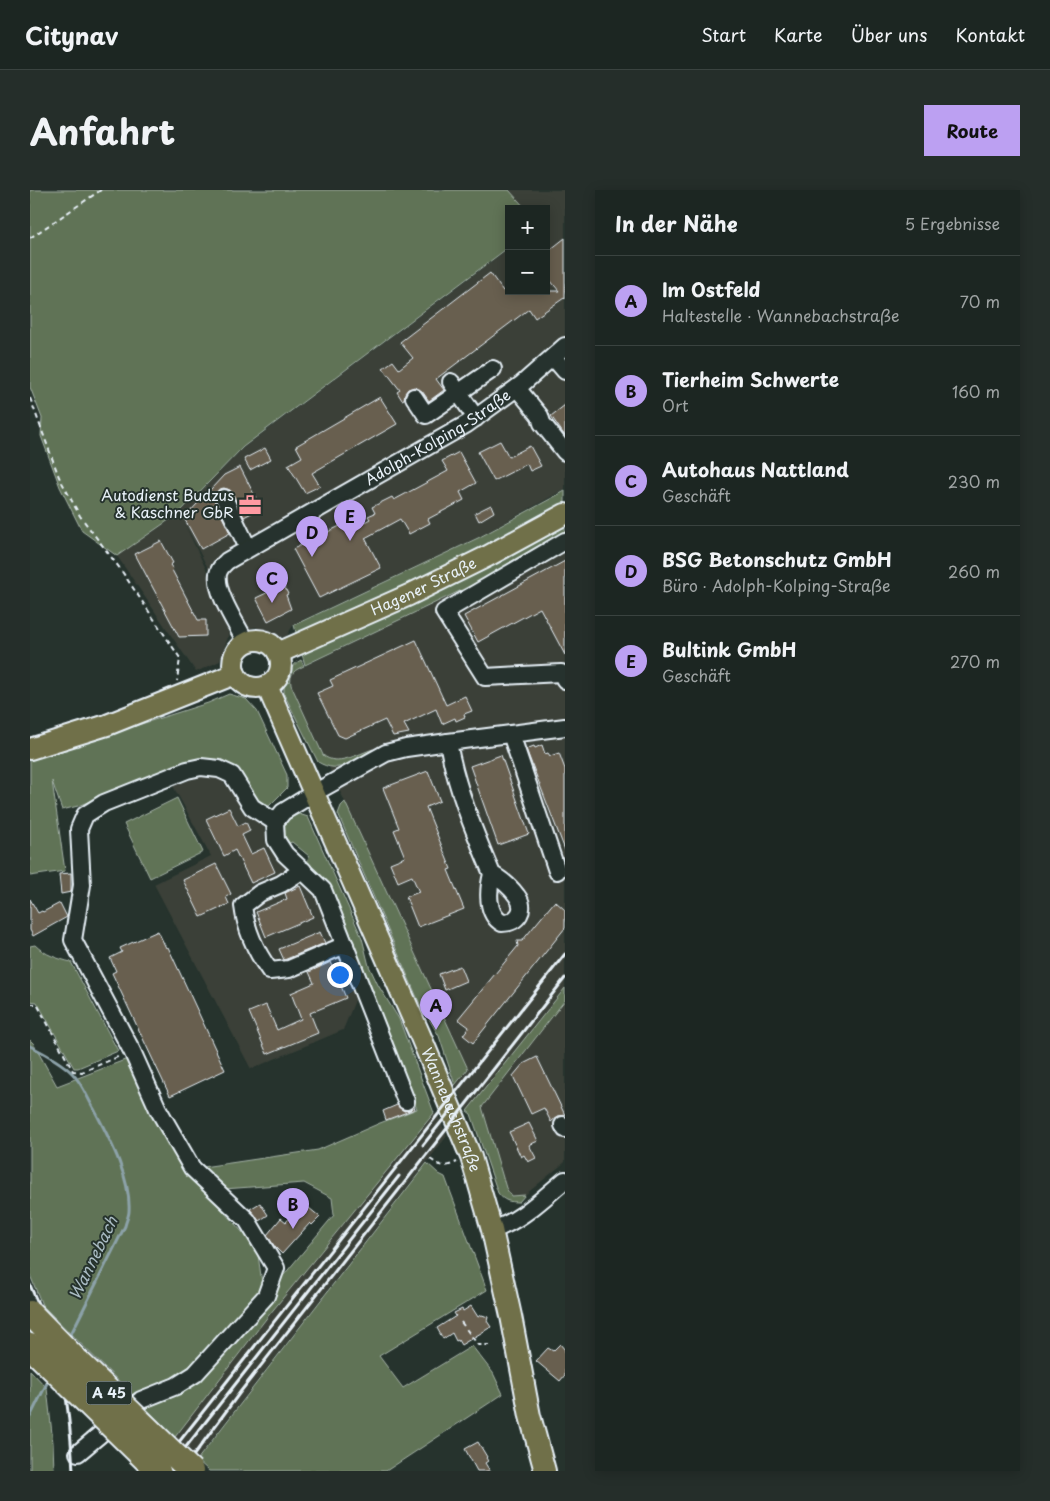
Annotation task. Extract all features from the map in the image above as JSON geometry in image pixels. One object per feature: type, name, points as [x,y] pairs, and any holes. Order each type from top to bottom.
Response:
[{"type":"highway","name":"A 45","points":[[30,1313],[191,1471]]},
{"type":"highway","name":"A 45","points":[[30,1346],[158,1471]]},
{"type":"main road","name":"Hagener Straße","points":[[278,653],[409,595],[488,556],[565,514]]},
{"type":"main road","points":[[253,640],[268,643],[278,653],[281,661],[280,668],[273,682],[267,686],[256,688],[246,686],[235,674],[233,659],[240,647],[246,643],[253,640]]},
{"type":"main road","points":[[30,750],[107,725],[235,674]]},
{"type":"main road","name":"Wannebachstraße","points":[[267,686],[420,1035],[471,1157],[492,1230],[530,1416],[545,1471]]},
{"type":"street","points":[[559,352],[565,372]]},
{"type":"street","name":"Adolph-Kolping-Straße","points":[[246,643],[223,597],[218,574],[227,561],[476,418],[517,388],[559,352]]},
{"type":"street","points":[[414,397],[426,415],[455,387],[493,369]]},
{"type":"street","points":[[455,387],[476,418]]},
{"type":"street","points":[[517,388],[540,416],[542,423],[565,452]]},
{"type":"street","points":[[224,498],[248,548]]},
{"type":"street","points":[[565,540],[444,612],[485,677],[561,674],[565,680]]},
{"type":"street","points":[[406,1101],[323,890],[285,854],[276,840],[275,822],[283,812],[388,752],[448,742],[565,727]]},
{"type":"street","points":[[511,734],[557,871]]},
{"type":"street","points":[[448,742],[459,788],[492,874]]},
{"type":"street","points":[[78,1453],[141,1400],[176,1386],[195,1374],[266,1296],[276,1268],[246,1220],[192,1168],[158,1109],[132,1051],[73,940],[82,885],[79,829],[85,815],[104,803],[187,770],[201,767],[219,769],[232,775],[252,807],[275,822]]},
{"type":"street","points":[[302,870],[281,884],[260,893],[243,906],[245,922],[260,957],[270,971],[289,969],[345,945]]},
{"type":"street","points":[[492,1230],[507,1225],[524,1214],[565,1180]]},
{"type":"path","points":[[30,238],[101,190]]},
{"type":"path","points":[[30,398],[59,477],[80,516],[121,570],[180,658],[176,679],[180,697]]},
{"type":"path","points":[[30,1004],[37,1004],[73,1071],[82,1072],[132,1051]]},
{"type":"path","points":[[430,1158],[439,1165],[446,1167],[471,1157]]},
{"type":"path","points":[[461,1322],[478,1345],[489,1344]]},
{"type":"shaded area","points":[[509,190],[565,190],[565,489],[477,538],[294,624],[286,637],[277,637],[256,627],[231,633],[209,570],[185,525],[207,571],[229,634],[220,661],[196,672],[117,556],[179,514],[243,448],[505,251],[505,295],[550,295],[550,205],[522,205]]},
{"type":"shaded area","points":[[565,532],[565,988],[467,1111],[455,1085],[468,1069],[291,685],[290,679],[294,671],[489,577]]},
{"type":"shaded area","points":[[198,777],[220,778],[249,813],[264,823],[266,842],[285,863],[315,890],[358,993],[343,1030],[251,1069],[154,884],[211,856],[173,786]]},
{"type":"shaded area","points":[[565,1000],[565,1162],[525,1195],[511,1196],[506,1188],[482,1107]]},
{"type":"shaded area","points":[[434,1113],[439,1117],[447,1136],[206,1447],[191,1471],[147,1471],[269,1315]]},
{"type":"green space","points":[[30,190],[509,190],[522,205],[505,205],[505,250],[243,447],[179,513],[117,556],[82,531],[60,487],[41,436],[42,418],[30,387]]},
{"type":"green space","points":[[565,491],[565,533],[489,577],[305,665],[294,625],[478,538]]},
{"type":"green space","points":[[301,660],[304,666],[293,672],[291,685],[323,755],[334,760],[341,760],[373,749],[374,751],[340,767],[326,766],[318,762],[284,694],[290,670]]},
{"type":"green space","points":[[229,694],[246,699],[257,711],[287,775],[287,788],[269,806],[261,806],[200,760],[178,765],[78,806],[62,810],[52,781],[65,871],[30,876],[30,759],[208,703]]},
{"type":"green space","points":[[177,798],[203,852],[150,878],[124,824]]},
{"type":"green space","points":[[345,802],[468,1069],[455,1085],[439,1036],[419,1002],[338,814]]},
{"type":"green space","points":[[299,814],[308,817],[362,938],[369,966],[378,985],[399,1019],[434,1113],[269,1315],[175,1437],[42,1305],[30,1275],[30,1040],[57,1086],[130,1058],[187,1172],[257,1248],[265,1304],[278,1282],[334,1215],[332,1198],[304,1183],[224,1189],[203,1167],[318,1150],[417,1109],[381,1021],[307,863],[309,856],[292,842],[287,844],[284,840],[283,823]]},
{"type":"green space","points":[[35,945],[48,954],[71,962],[118,1051],[74,1068],[37,1002],[30,1001],[30,946]]},
{"type":"green space","points":[[565,988],[565,1000],[482,1107],[506,1188],[511,1196],[525,1195],[519,1202],[510,1201],[502,1198],[498,1193],[471,1114],[467,1111]]},
{"type":"green space","points":[[427,1163],[445,1177],[487,1290],[379,1356],[403,1388],[472,1346],[493,1373],[503,1394],[386,1471],[209,1471],[197,1460]]},
{"type":"green space","points":[[30,1370],[47,1388],[54,1471],[30,1471]]},
{"type":"building","points":[[565,238],[565,299],[535,318],[529,309],[436,379],[444,390],[429,401],[422,391],[414,387],[408,389],[402,400],[397,392],[400,390],[383,368],[393,361],[399,369],[413,358],[400,342],[490,273],[503,291],[505,291],[505,295],[550,295],[550,291],[559,291],[550,280],[550,250]]},
{"type":"building","points":[[380,397],[397,424],[312,473],[320,486],[305,493],[288,465],[302,457],[296,446]]},
{"type":"building","points":[[565,405],[565,436],[551,416]]},
{"type":"building","points":[[500,441],[509,457],[530,446],[541,466],[530,471],[527,464],[494,481],[478,452]]},
{"type":"building","points":[[265,448],[271,459],[250,470],[244,459]]},
{"type":"building","points":[[459,452],[476,483],[460,492],[464,500],[428,519],[430,523],[409,534],[400,519],[365,538],[381,568],[319,598],[293,549],[344,524],[348,531],[370,519],[368,516],[375,513],[372,507],[392,497],[394,500],[448,471],[442,461]]},
{"type":"building","points":[[240,467],[261,508],[244,517],[230,490],[219,489],[214,497],[215,502],[230,533],[201,549],[184,518],[224,475]]},
{"type":"building","points":[[491,505],[494,512],[479,521],[475,513]]},
{"type":"building","points":[[161,541],[173,563],[170,565],[172,570],[198,620],[206,620],[206,636],[179,637],[135,554]]},
{"type":"building","points":[[565,561],[565,655],[540,608],[478,642],[464,616]]},
{"type":"building","points":[[284,586],[291,609],[268,621],[256,598]]},
{"type":"building","points":[[416,640],[446,705],[465,696],[472,711],[464,714],[465,717],[456,721],[455,718],[442,724],[436,709],[404,724],[409,733],[393,736],[385,720],[345,738],[338,735],[317,693],[333,686],[330,680]]},
{"type":"building","points":[[542,745],[545,754],[548,753],[550,756],[559,753],[565,769],[565,850],[526,749]]},
{"type":"building","points":[[501,755],[529,834],[498,845],[470,766]]},
{"type":"building","points":[[428,771],[440,801],[426,807],[451,869],[448,870],[464,909],[418,927],[406,897],[419,892],[412,876],[398,882],[390,863],[405,857],[394,830],[399,828],[383,788]]},
{"type":"building","points":[[229,808],[238,826],[246,822],[250,831],[242,835],[251,854],[264,848],[275,872],[251,883],[235,850],[224,856],[206,819]]},
{"type":"building","points":[[216,864],[231,894],[226,897],[229,904],[201,917],[183,880]]},
{"type":"building","points":[[71,873],[71,892],[61,894],[59,874]]},
{"type":"building","points":[[300,886],[313,917],[266,937],[256,912],[287,899],[285,893]]},
{"type":"building","points":[[30,899],[38,913],[60,903],[67,917],[33,936],[30,930]]},
{"type":"building","points":[[555,901],[565,910],[565,928],[473,1043],[463,1035],[469,1027],[458,1019],[518,946],[517,941],[522,941]]},
{"type":"building","points":[[158,931],[166,948],[168,947],[225,1070],[170,1096],[112,973],[116,971],[110,958],[122,952],[120,948]]},
{"type":"building","points":[[320,932],[325,943],[284,960],[279,949]]},
{"type":"building","points":[[331,962],[346,998],[310,1013],[318,1033],[267,1054],[249,1012],[266,1005],[277,1030],[301,1019],[291,993],[314,983],[309,972]]},
{"type":"building","points":[[460,966],[466,981],[445,990],[439,974]]},
{"type":"building","points":[[537,1057],[565,1115],[558,1116],[551,1122],[544,1108],[531,1114],[513,1076],[523,1064]]},
{"type":"building","points":[[397,1105],[404,1111],[410,1110],[414,1106],[415,1109],[386,1120],[383,1111]]},
{"type":"building","points":[[529,1123],[538,1141],[529,1145],[536,1158],[528,1162],[524,1155],[521,1157],[509,1132]]},
{"type":"building","points":[[260,1203],[268,1215],[259,1221],[250,1209]]},
{"type":"building","points":[[303,1203],[320,1217],[312,1225],[310,1223],[282,1254],[267,1235],[281,1218],[286,1222]]},
{"type":"building","points":[[471,1306],[478,1317],[482,1315],[488,1317],[487,1321],[491,1327],[461,1345],[458,1340],[456,1341],[452,1333],[443,1339],[437,1328],[456,1316],[454,1313],[462,1309],[463,1311]]},
{"type":"building","points":[[560,1344],[565,1350],[565,1375],[560,1381],[536,1361],[548,1348],[553,1351]]},
{"type":"building","points":[[478,1442],[487,1457],[488,1461],[485,1463],[490,1471],[477,1471],[465,1449]]},
{"type":"waterway","name":"Wannebach","points":[[30,1046],[63,1065],[79,1081],[118,1158],[129,1198],[129,1213],[125,1226],[68,1340]]},
{"type":"waterway","name":"Wannebach","points":[[30,1417],[50,1377]]},
{"type":"railway","points":[[156,1471],[565,954]]},
{"type":"railway","points":[[182,1471],[241,1391],[565,978]]},
{"type":"railway","points":[[423,1145],[454,1106]]},
{"type":"railway","points":[[167,1471],[399,1176]]},
{"type":"railway","points":[[30,1285],[60,1364],[69,1417],[73,1471]]},
{"type":"place","name":"Autodienst Budzus & Kaschner GbR","points":[[250,505]]},
{"type":"place","name":"Bultink GmbH","points":[[350,541]]},
{"type":"place","name":"BSG Betonschutz GmbH","points":[[312,557]]},
{"type":"place","name":"Autohaus Nattland","points":[[272,603]]},
{"type":"place","name":"Im Ostfeld","points":[[436,1030]]},
{"type":"place","name":"Tierheim Schwerte","points":[[293,1229]]}]
